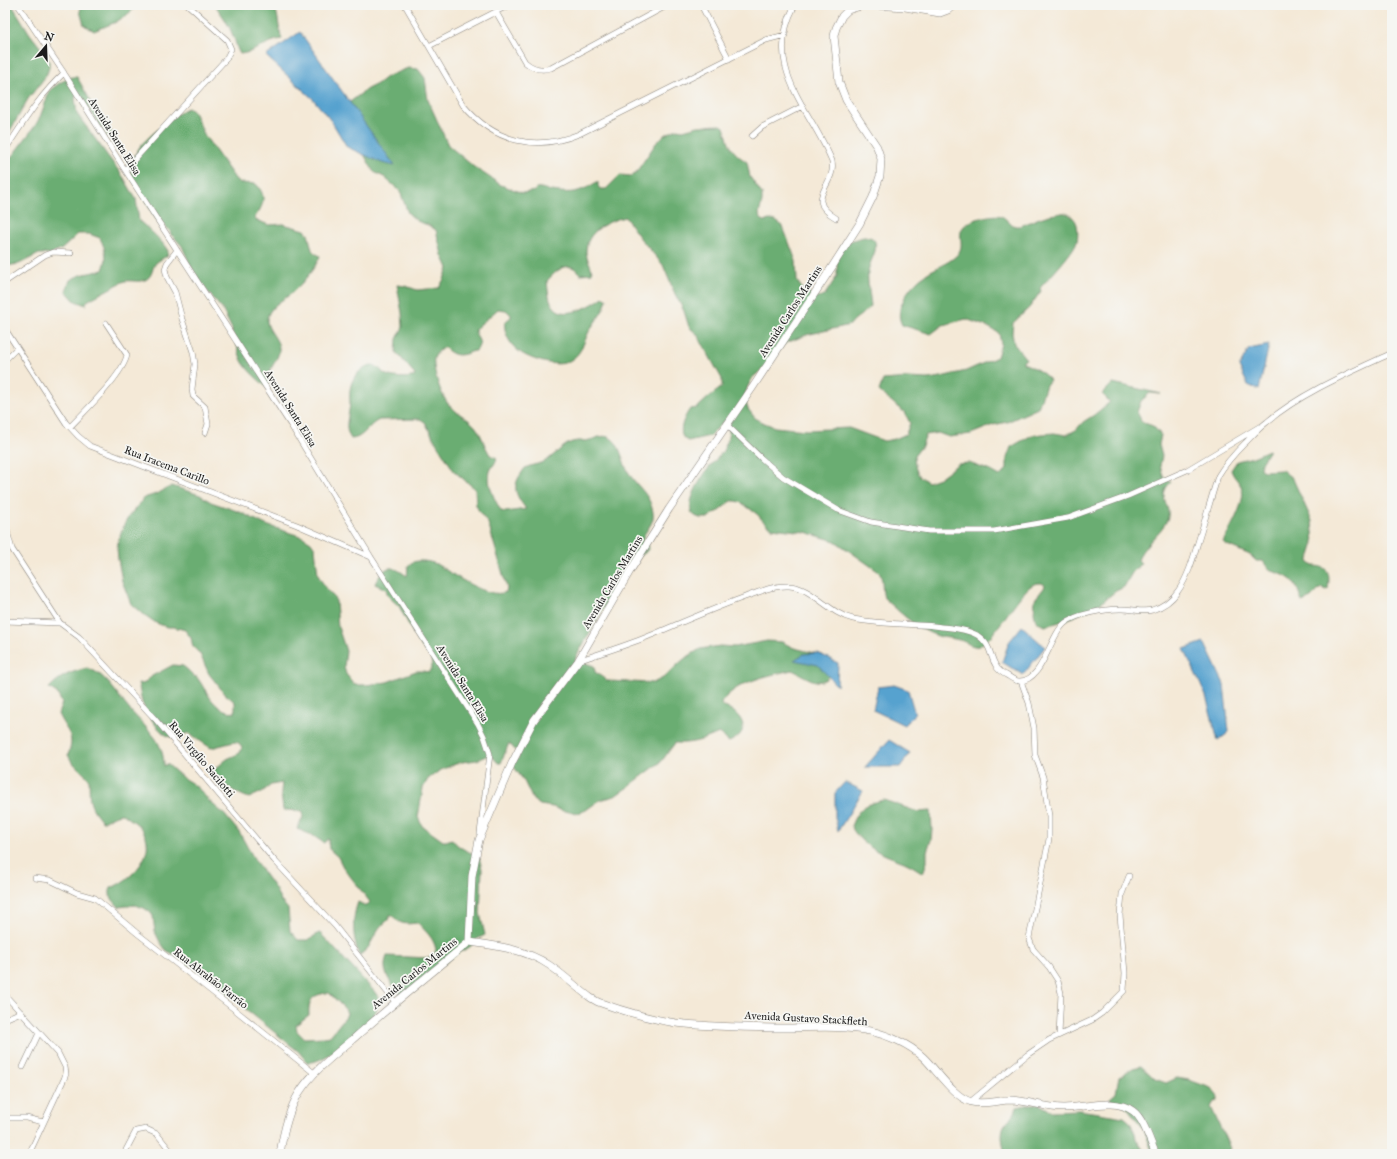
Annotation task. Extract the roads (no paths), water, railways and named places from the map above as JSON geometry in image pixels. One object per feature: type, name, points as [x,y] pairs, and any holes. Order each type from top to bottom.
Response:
[{"type":"street","name":"Avenida Santa Elisa","points":[[18,5],[64,73],[125,170],[290,424],[371,557],[478,724],[490,754],[479,840]]},
{"type":"street","points":[[125,170],[226,59],[231,49],[227,40],[188,5]]},
{"type":"street","points":[[405,5],[463,105],[476,118],[498,134],[516,140],[534,143],[553,142],[579,134],[766,40],[785,35]]},
{"type":"street","points":[[429,46],[509,5]]},
{"type":"street","points":[[496,12],[525,62],[535,68],[543,70],[551,68],[668,5]]},
{"type":"street","points":[[701,5],[729,59]]},
{"type":"street","name":"Avenida Carlos Martins","points":[[280,1154],[284,1133],[294,1102],[299,1092],[314,1073],[395,1002],[469,942],[472,876],[479,840],[512,763],[534,720],[578,661],[669,509],[727,425],[860,223],[878,184],[881,159],[877,147],[846,100],[839,82],[834,36],[839,20],[848,10],[864,5]]},
{"type":"street","points":[[874,5],[905,7],[940,12],[948,10],[954,5]]},
{"type":"street","points":[[794,6],[785,35],[784,55],[787,74],[832,161],[832,172],[821,195],[820,201],[827,212],[836,218]]},
{"type":"street","points":[[5,150],[21,125],[50,86],[64,73]]},
{"type":"street","points":[[752,136],[762,127],[803,106]]},
{"type":"street","points":[[177,250],[165,269],[167,277],[175,292],[182,319],[194,352],[195,364],[192,389],[193,396],[205,407],[208,424],[205,433]]},
{"type":"street","points":[[5,282],[45,255],[53,252],[71,253]]},
{"type":"street","points":[[70,428],[102,392],[126,360],[127,355],[106,323]]},
{"type":"street","name":"Rua Iracema Carillo","points":[[5,329],[66,423],[78,436],[95,448],[297,525],[371,557]]},
{"type":"street","points":[[5,360],[16,348]]},
{"type":"street","points":[[727,425],[783,477],[838,510],[870,522],[929,531],[994,531],[1068,518],[1128,496],[1187,470],[1267,422],[1305,396],[1392,353]]},
{"type":"street","points":[[578,661],[644,638],[736,600],[765,590],[787,586],[801,588],[827,607],[844,617],[859,620],[952,628],[977,635],[989,647],[997,668],[1011,678],[1021,681],[1027,680],[1039,669],[1054,637],[1060,628],[1069,620],[1095,612],[1114,609],[1124,608],[1150,611],[1161,607],[1173,597],[1179,590],[1190,567],[1218,476],[1222,468],[1267,422]]},
{"type":"street","name":"Rua Virgílio Sacilotti","points":[[5,524],[12,548],[60,623],[79,637],[155,719],[274,860],[335,926],[395,1002]]},
{"type":"street","points":[[5,621],[60,623]]},
{"type":"street","points":[[1021,681],[1029,703],[1034,728],[1035,755],[1043,777],[1049,816],[1049,839],[1029,938],[1033,949],[1049,967],[1058,981],[1061,993],[1060,1035]]},
{"type":"street","points":[[970,1102],[1027,1055],[1060,1035],[1092,1020],[1102,1013],[1124,991],[1125,973],[1120,915],[1122,894],[1129,876]]},
{"type":"street","name":"Rua Abrahão Farrão","points":[[35,878],[50,880],[77,893],[96,898],[138,934],[234,1008],[314,1073]]},
{"type":"street","name":"Avenida Gustavo Stackfleth","points":[[469,942],[505,947],[519,951],[549,966],[598,1002],[660,1020],[676,1023],[870,1031],[888,1037],[921,1055],[962,1098],[970,1102]]},
{"type":"street","points":[[5,995],[58,1053],[63,1061],[66,1074],[29,1154]]},
{"type":"street","points":[[5,1019],[21,1012]]},
{"type":"street","points":[[23,1067],[39,1033]]},
{"type":"street","points":[[970,1102],[978,1103],[1013,1100],[1050,1108],[1120,1104],[1135,1112],[1141,1120],[1156,1154]]},
{"type":"street","points":[[5,1118],[26,1118],[43,1122]]},
{"type":"street","points":[[126,1150],[136,1131],[146,1128],[157,1134],[173,1154]]},
{"type":"water","points":[[300,32],[395,166],[382,163],[347,147],[332,122],[313,99],[266,56]]},
{"type":"water","points":[[1269,345],[1259,390],[1248,385],[1239,367],[1249,349]]},
{"type":"water","points":[[1022,626],[1045,647],[1023,675],[1002,662],[1009,642]]},
{"type":"water","points":[[1204,642],[1224,684],[1229,732],[1218,741],[1206,696],[1184,649]]},
{"type":"water","points":[[818,653],[838,663],[837,686],[818,665],[794,660],[804,654]]},
{"type":"water","points":[[894,685],[908,690],[915,714],[904,725],[873,710],[878,687]]},
{"type":"water","points":[[889,740],[910,753],[900,767],[865,767]]},
{"type":"water","points":[[845,782],[863,791],[838,831],[835,817],[835,793]]}]
